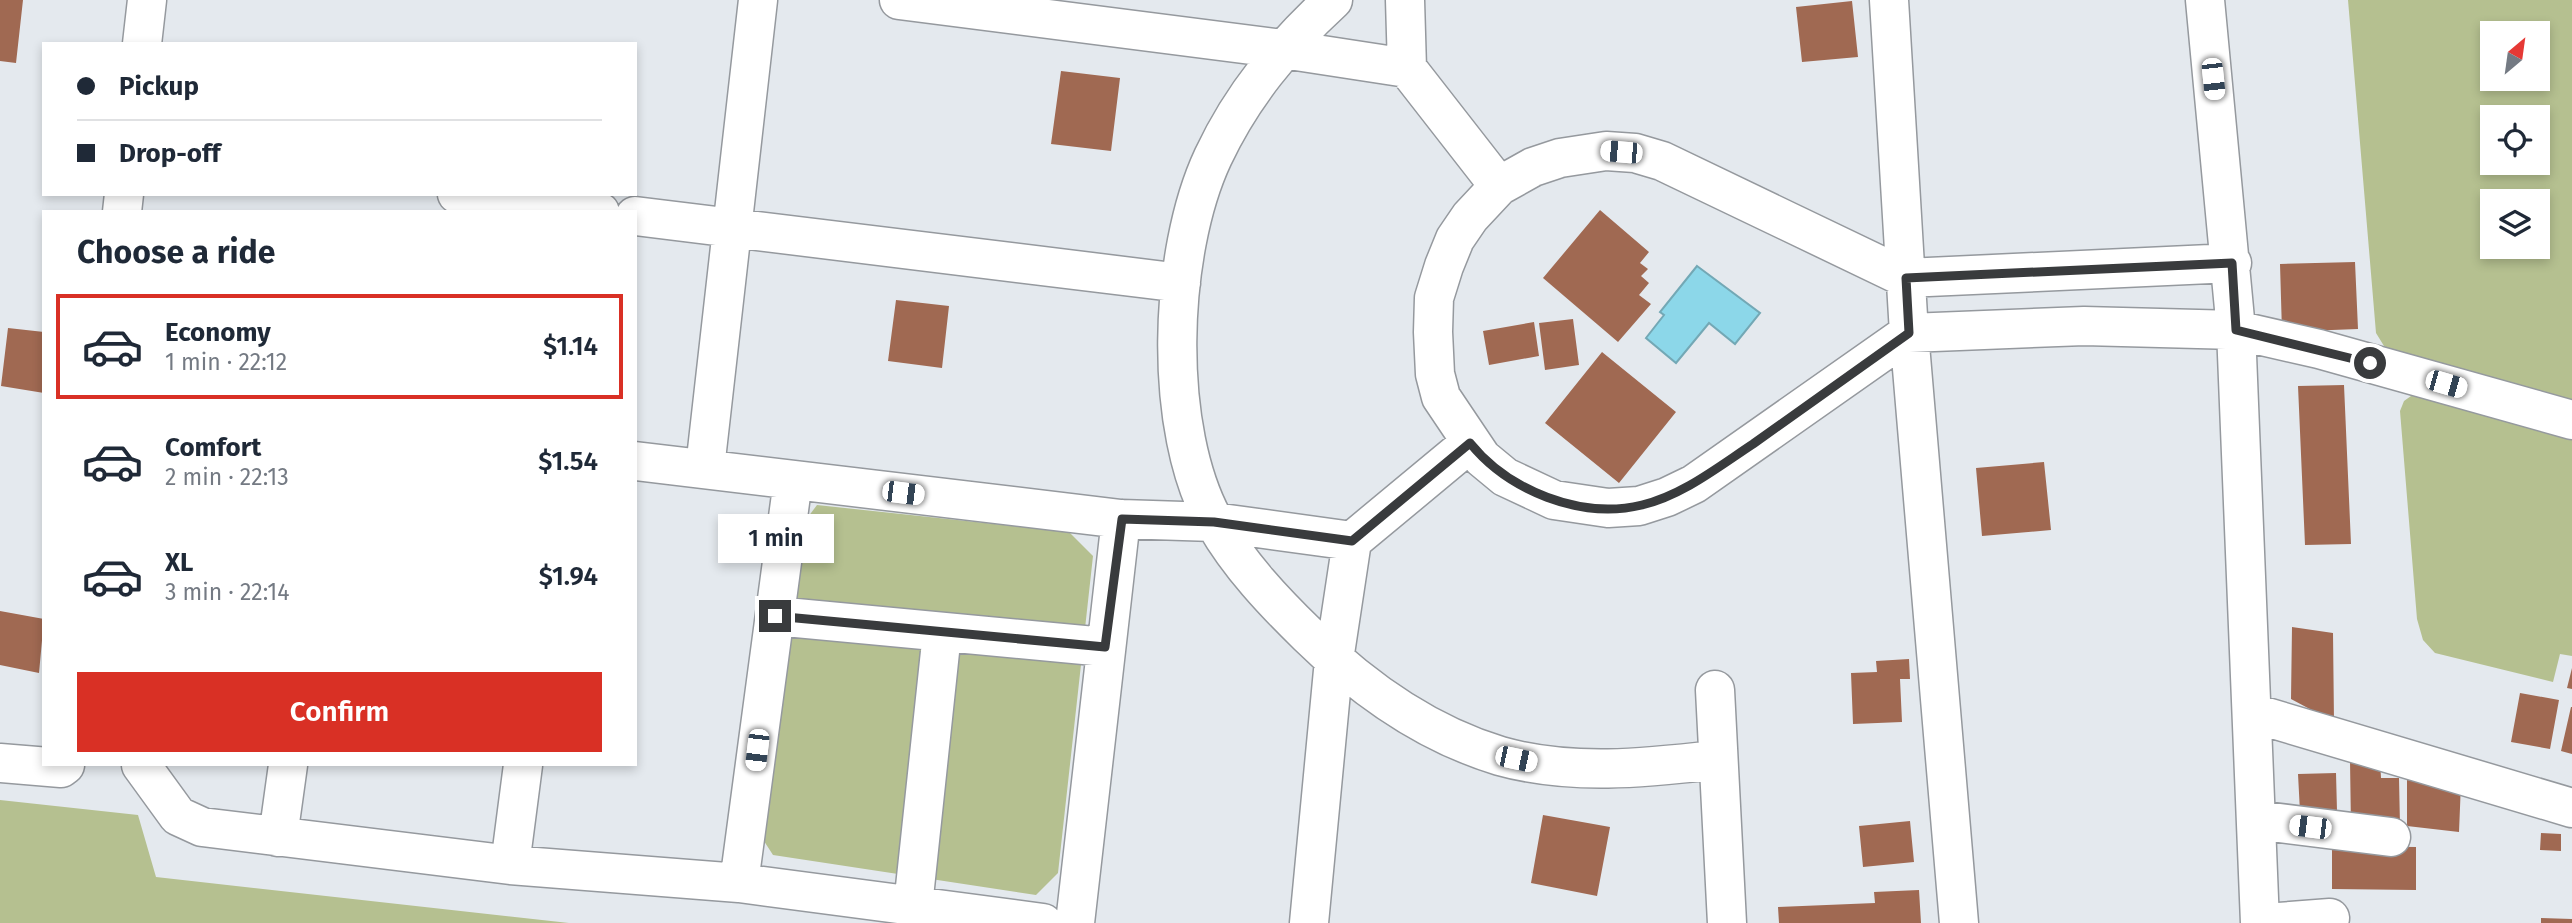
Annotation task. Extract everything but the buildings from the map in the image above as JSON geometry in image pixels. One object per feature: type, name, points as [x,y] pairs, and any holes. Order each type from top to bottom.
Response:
[{"type":"street","points":[[142,42],[147,0]]},
{"type":"street","points":[[705,468],[758,0]]},
{"type":"street","points":[[900,0],[1283,49],[1407,68]]},
{"type":"street","points":[[1333,0],[1283,49],[1244,100],[1211,160],[1193,214],[1181,283],[1178,373],[1185,438],[1194,472],[1214,522],[1247,570],[1334,660],[1396,708],[1475,747],[1531,762],[1619,770],[1716,760]]},
{"type":"street","points":[[1405,0],[1407,68],[1499,186]]},
{"type":"street","points":[[1889,0],[1909,333],[1959,923]]},
{"type":"street","points":[[2205,0],[2232,263],[2262,923],[2330,918]]},
{"type":"street","points":[[2232,263],[1906,278],[1693,174],[1635,153],[1606,151],[1560,158],[1533,167],[1499,186],[1470,217],[1455,239],[1434,298],[1436,374],[1441,397],[1482,458],[1506,477],[1555,500],[1595,507],[1639,506],[1694,484],[1909,333],[2039,328],[2236,330],[2319,349],[2572,420]]},
{"type":"street","points":[[473,196],[584,210]]},
{"type":"street","points":[[637,216],[1181,283]]},
{"type":"street","points":[[2036,272],[2039,328]]},
{"type":"street","points":[[1309,923],[1334,660],[1352,541],[1470,443]]},
{"type":"street","points":[[637,461],[1122,519],[1214,522],[1352,541]]},
{"type":"street","points":[[740,883],[793,480]]},
{"type":"street","points":[[1075,923],[1122,519]]},
{"type":"street","points":[[775,616],[1105,647]]},
{"type":"street","points":[[913,906],[942,633]]},
{"type":"street","points":[[1715,690],[1716,760],[1727,923]]},
{"type":"street","points":[[2253,713],[2572,808]]},
{"type":"street","points":[[0,763],[61,768],[64,766]]},
{"type":"street","points":[[142,766],[178,816],[202,827],[510,865],[740,883],[1043,923]]},
{"type":"street","points":[[278,837],[288,766]]},
{"type":"street","points":[[510,865],[523,766]]},
{"type":"street","points":[[2256,820],[2391,837]]},
{"type":"green space","points":[[2348,0],[2572,0],[2572,403],[2397,353],[2384,346],[2376,333]]},
{"type":"green space","points":[[2411,396],[2424,397],[2572,438],[2572,656],[2560,654],[2553,682],[2435,653],[2423,640],[2417,619],[2400,411],[2404,401]]},
{"type":"green space","points":[[817,505],[1069,532],[1093,556],[1058,873],[1036,895],[773,855],[760,835],[799,529]]},
{"type":"green space","points":[[0,800],[138,815],[156,877],[569,923],[0,923]]},
{"type":"water","points":[[1697,266],[1760,313],[1735,344],[1709,323],[1676,363],[1646,338],[1664,315],[1660,312]]},
{"type":"route","points":[[775,616],[1105,647],[1122,519],[1214,522],[1352,541],[1470,443],[1482,458],[1530,491],[1581,506],[1639,506],[1694,484],[1909,333],[1906,278],[2232,263],[2236,330],[2370,363]]}]
